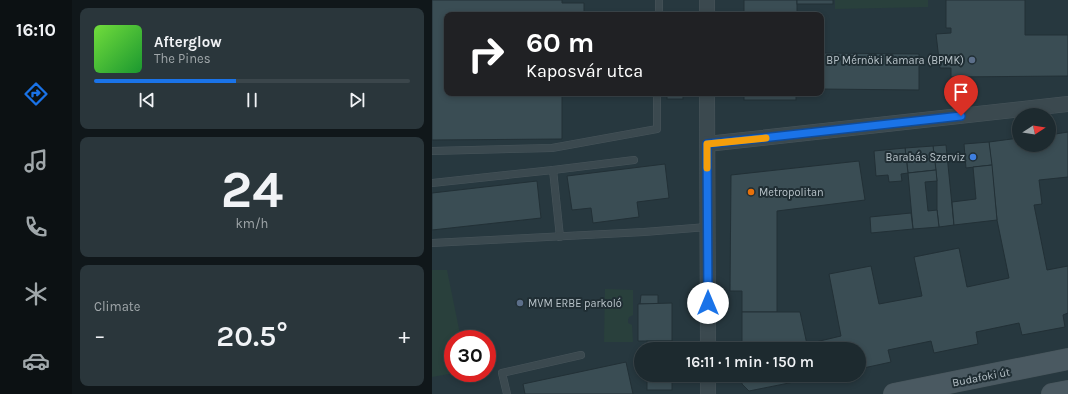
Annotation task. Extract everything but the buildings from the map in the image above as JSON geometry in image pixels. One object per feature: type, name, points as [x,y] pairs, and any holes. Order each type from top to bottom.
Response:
[{"type":"main road","name":"Budafoki út","points":[[894,394],[1068,359]]},
{"type":"main road","points":[[1052,394],[1068,391]]},
{"type":"street","points":[[707,0],[707,12]]},
{"type":"street","points":[[708,96],[708,342]]},
{"type":"street","points":[[707,144],[1068,104]]},
{"type":"street","points":[[708,382],[708,394]]},
{"type":"lane","points":[[658,12],[659,0]]},
{"type":"lane","points":[[432,151],[552,148],[657,129],[657,96]]},
{"type":"lane","points":[[432,183],[634,160]]},
{"type":"lane","points":[[553,170],[560,236]]},
{"type":"lane","points":[[432,243],[644,232],[707,227]]},
{"type":"lane","points":[[507,394],[502,373],[581,356]]},
{"type":"green space","points":[[835,0],[928,0],[928,7],[835,9]]},
{"type":"green space","points":[[432,270],[447,270],[459,330],[444,330],[444,375],[432,377]]},
{"type":"green space","points":[[605,289],[633,290],[633,315],[629,317],[628,323],[632,325],[633,342],[604,342]]},
{"type":"slow traffic","points":[[707,168],[707,144],[766,138]]},
{"type":"place","name":"BP Mérnöki Kamara (BPMK)","points":[[972,60]]},
{"type":"place","name":"Barabás Szerviz","points":[[973,157]]},
{"type":"place","name":"Metropolitan","points":[[751,192]]},
{"type":"place","name":"MVM ERBE parkoló","points":[[520,303]]},
{"type":"route","points":[[708,303],[707,144],[961,116]]}]
